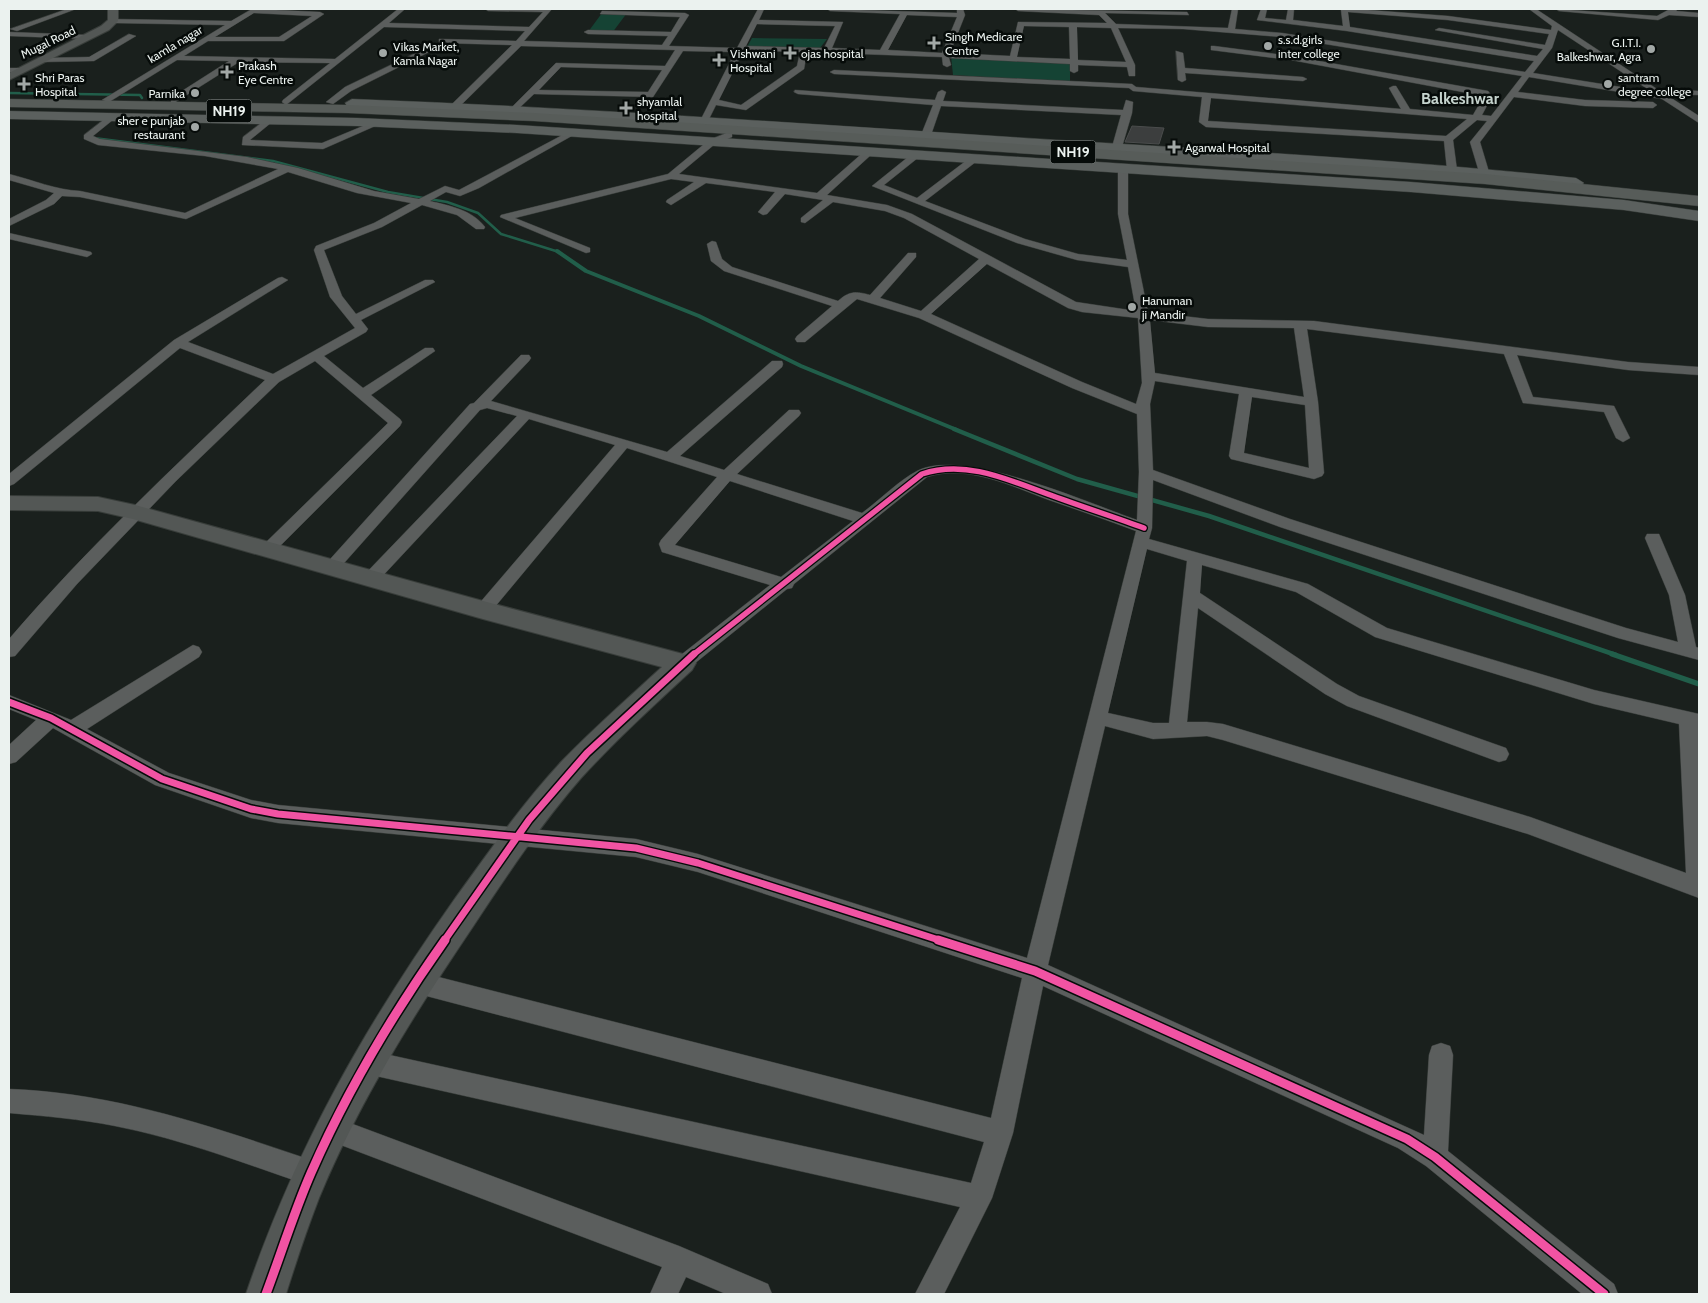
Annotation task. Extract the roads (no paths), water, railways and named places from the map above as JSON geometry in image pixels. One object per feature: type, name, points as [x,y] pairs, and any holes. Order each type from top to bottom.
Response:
[{"type":"highway","name":"NH19","points":[[9,103],[450,112],[1485,179],[1699,199]]},
{"type":"highway","name":"NH19","points":[[9,109],[450,112],[729,135],[1449,182],[1699,205]]},
{"type":"highway","points":[[885,145],[969,159]]},
{"type":"highway","points":[[985,146],[1075,145]]},
{"type":"highway","points":[[1280,159],[1350,170]]},
{"type":"main road","points":[[9,99],[112,96],[174,100],[330,102],[450,112],[514,110],[704,121],[1484,172],[1699,199]]},
{"type":"main road","points":[[9,116],[378,123],[573,133],[1412,187],[1624,205],[1699,216]]},
{"type":"street","points":[[9,33],[73,9]]},
{"type":"street","points":[[112,9],[114,21],[234,23]]},
{"type":"street","points":[[286,102],[402,9]]},
{"type":"street","points":[[488,9],[549,9]]},
{"type":"street","points":[[450,112],[549,9]]},
{"type":"street","points":[[704,121],[761,9]]},
{"type":"street","points":[[830,9],[960,12],[945,55],[948,78],[926,135]]},
{"type":"street","points":[[1013,58],[1021,24],[1018,9],[1187,12],[1183,27]]},
{"type":"street","points":[[1231,31],[1235,9]]},
{"type":"street","points":[[1264,9],[1261,20],[1348,29],[1387,24],[1446,12]]},
{"type":"street","points":[[1289,22],[1291,9]]},
{"type":"street","points":[[1434,9],[1554,29]]},
{"type":"street","points":[[1532,9],[1554,29],[1656,91],[1699,120]]},
{"type":"street","points":[[1559,9],[1658,18],[1671,11],[1699,14]]},
{"type":"street","points":[[207,39],[281,39],[320,14],[254,10]]},
{"type":"street","name":"kamla nagar","points":[[112,96],[254,10]]},
{"type":"street","points":[[1348,29],[1344,10],[1387,24],[1431,42],[1539,59]]},
{"type":"street","points":[[1099,11],[1114,26],[1131,65],[1132,88],[1128,113],[1117,148]]},
{"type":"street","points":[[883,52],[906,12]]},
{"type":"street","points":[[1420,58],[1439,30],[1446,12]]},
{"type":"street","points":[[185,22],[199,13]]},
{"type":"street","points":[[597,20],[685,15],[664,48]]},
{"type":"street","points":[[597,20],[672,34]]},
{"type":"street","points":[[577,47],[597,20]]},
{"type":"street","points":[[754,22],[807,20],[840,24],[827,50]]},
{"type":"street","name":"Mugal Road","points":[[9,77],[88,37],[114,21]]},
{"type":"street","points":[[1021,24],[1073,27],[1183,27],[1282,35],[1665,97]]},
{"type":"street","points":[[382,25],[531,29]]},
{"type":"street","points":[[1073,27],[1074,84]]},
{"type":"street","points":[[1484,172],[1476,142],[1548,48],[1554,29]]},
{"type":"street","points":[[1439,30],[1548,48]]},
{"type":"street","points":[[9,33],[88,37]]},
{"type":"street","points":[[42,60],[89,59],[132,36]]},
{"type":"street","points":[[747,37],[756,37]]},
{"type":"street","points":[[824,38],[833,39]]},
{"type":"street","points":[[442,41],[577,47],[827,50],[1131,65]]},
{"type":"street","points":[[1214,48],[1297,59],[1482,92],[1488,96],[1477,116],[1448,140]]},
{"type":"street","points":[[534,92],[647,96],[650,95],[680,49]]},
{"type":"street","points":[[714,102],[743,108],[802,66],[804,50]]},
{"type":"street","points":[[330,102],[348,89],[427,51]]},
{"type":"street","points":[[1179,53],[1183,93]]},
{"type":"street","points":[[1258,53],[1257,59],[1264,101]]},
{"type":"street","points":[[176,58],[336,61]]},
{"type":"street","points":[[174,100],[238,59]]},
{"type":"street","points":[[1297,59],[1306,91],[1341,119],[1406,110],[1493,119]]},
{"type":"street","points":[[514,110],[559,65],[667,68]]},
{"type":"street","points":[[9,70],[22,70]]},
{"type":"street","points":[[1181,70],[1220,80],[1264,101],[1341,119],[1448,140]]},
{"type":"street","points":[[834,72],[1074,84],[1207,95]]},
{"type":"street","points":[[1220,80],[1207,95],[1203,123],[1264,101],[1306,91]]},
{"type":"street","points":[[1220,80],[1264,101],[1306,91]]},
{"type":"street","points":[[1585,103],[1600,87]]},
{"type":"street","points":[[1393,88],[1406,110]]},
{"type":"street","points":[[1656,91],[1699,93]]},
{"type":"street","points":[[798,92],[938,103],[1128,113]]},
{"type":"street","points":[[1512,94],[1585,103],[1699,108]]},
{"type":"street","points":[[111,118],[87,137],[98,142],[222,156],[286,169],[368,193],[426,200],[462,212],[476,221],[480,227]]},
{"type":"street","points":[[269,120],[246,139],[245,143],[323,146],[378,123]]},
{"type":"street","points":[[9,651],[54,596],[135,512],[274,379],[362,329],[336,297],[319,249],[378,224],[445,189],[460,193],[476,186],[573,133]]},
{"type":"street","points":[[671,176],[712,142],[729,135]]},
{"type":"street","points":[[1448,140],[1452,170]]},
{"type":"street","points":[[820,196],[869,152]]},
{"type":"street","points":[[916,156],[877,186],[1015,239],[1077,257],[1132,264]]},
{"type":"street","points":[[919,201],[969,159]]},
{"type":"street","points":[[929,1294],[979,1198],[1000,1133],[1035,971],[1142,535],[1146,472],[1144,412],[1148,376],[1143,316],[1123,214],[1123,168]]},
{"type":"street","points":[[9,177],[52,188],[60,193],[80,194],[186,216],[286,169]]},
{"type":"street","points":[[586,250],[505,217],[671,176],[783,190],[901,212],[1077,306],[1208,323],[1300,325],[1698,373]]},
{"type":"street","points":[[671,202],[704,180]]},
{"type":"street","points":[[763,212],[783,190]]},
{"type":"street","points":[[9,223],[50,202],[60,193]]},
{"type":"street","points":[[805,220],[832,198]]},
{"type":"street","points":[[9,236],[87,254]]},
{"type":"street","points":[[712,244],[718,261],[728,269],[839,305]]},
{"type":"street","points":[[873,300],[912,255]]},
{"type":"street","points":[[923,314],[987,258]]},
{"type":"street","points":[[9,481],[178,343],[282,280]]},
{"type":"street","points":[[353,320],[429,282]]},
{"type":"street","points":[[801,339],[839,305],[854,295],[923,314],[1077,385],[1144,412]]},
{"type":"street","points":[[1246,392],[1236,456],[1314,474],[1317,473],[1311,402],[1300,325]]},
{"type":"street","points":[[178,343],[274,379]]},
{"type":"street","points":[[1509,351],[1528,400],[1609,409],[1623,438]]},
{"type":"street","points":[[363,394],[428,352]]},
{"type":"street","points":[[267,548],[394,426],[394,419],[316,355]]},
{"type":"street","points":[[331,566],[475,407],[525,358]]},
{"type":"street","points":[[670,457],[777,364]]},
{"type":"street","points":[[1148,376],[1311,402]]},
{"type":"street","points":[[480,404],[526,414],[624,443],[864,519]]},
{"type":"street","points":[[786,584],[668,548],[667,544],[727,475],[794,413]]},
{"type":"street","points":[[372,578],[526,414]]},
{"type":"street","points":[[483,610],[624,443]]},
{"type":"street","points":[[266,1294],[311,1173],[367,1062],[415,982],[529,820],[587,753],[683,663],[786,584],[864,519],[922,474],[931,470],[973,470],[988,473],[1195,558],[1302,588],[1381,633],[1594,697],[1694,719],[1698,888],[1530,826],[1223,732],[1207,729],[1177,731],[1138,729],[1096,717]]},
{"type":"street","points":[[1146,472],[1285,523],[1624,634],[1694,653]]},
{"type":"street","points":[[9,503],[98,504],[135,512],[483,610],[683,663]]},
{"type":"street","points":[[1653,538],[1677,595],[1694,653]]},
{"type":"street","points":[[1177,731],[1195,558]]},
{"type":"street","points":[[1191,595],[1331,689],[1353,701],[1499,754]]},
{"type":"street","points":[[71,729],[193,652]]},
{"type":"street","points":[[9,702],[51,718],[162,779],[251,809],[278,814],[636,848],[698,863],[1035,971],[1396,1133],[1435,1157],[1604,1294]]},
{"type":"street","points":[[9,756],[51,718]]},
{"type":"street","points":[[415,982],[1000,1133]]},
{"type":"street","points":[[1435,1157],[1441,1055]]},
{"type":"street","points":[[367,1062],[979,1198]]},
{"type":"street","points":[[9,1101],[72,1106],[128,1116],[179,1129],[311,1173]]},
{"type":"street","points":[[334,1130],[678,1260],[758,1294]]},
{"type":"street","points":[[664,1294],[678,1260]]},
{"type":"waterway","points":[[9,93],[140,95],[142,98]]},
{"type":"waterway","points":[[94,138],[273,161],[388,192],[447,202],[478,213],[501,234],[558,252]]},
{"type":"waterway","points":[[558,252],[586,271],[699,316],[801,366],[957,430]]},
{"type":"waterway","points":[[954,429],[1077,479],[1209,516],[1616,655]]},
{"type":"waterway","points":[[1612,654],[1699,684]]},
{"type":"place","name":"Singh Medicare Centre","points":[[934,43]]},
{"type":"place","name":"s.s.d.girls inter college","points":[[1268,46]]},
{"type":"place","name":"G.I.T.I. Balkeshwar, Agra","points":[[1651,49]]},
{"type":"place","name":"Vikas Market, Kamla Nagar","points":[[383,53]]},
{"type":"place","name":"ojas hospital","points":[[790,53]]},
{"type":"place","name":"Vishwani Hospital","points":[[719,60]]},
{"type":"place","name":"Prakash Eye Centre","points":[[227,72]]},
{"type":"place","name":"Shri Paras Hospital","points":[[24,84]]},
{"type":"place","name":"santram degree college","points":[[1608,84]]},
{"type":"place","name":"Parnika","points":[[195,93]]},
{"type":"place","name":"shyamlal hospital","points":[[626,108]]},
{"type":"place","name":"sher e punjab restaurant","points":[[195,127]]},
{"type":"place","name":"Agarwal Hospital","points":[[1174,147]]},
{"type":"place","name":"Hanuman ji Mandir","points":[[1132,307]]},
{"type":"district","name":"Balkeshwar","points":[[1460,98]]}]
